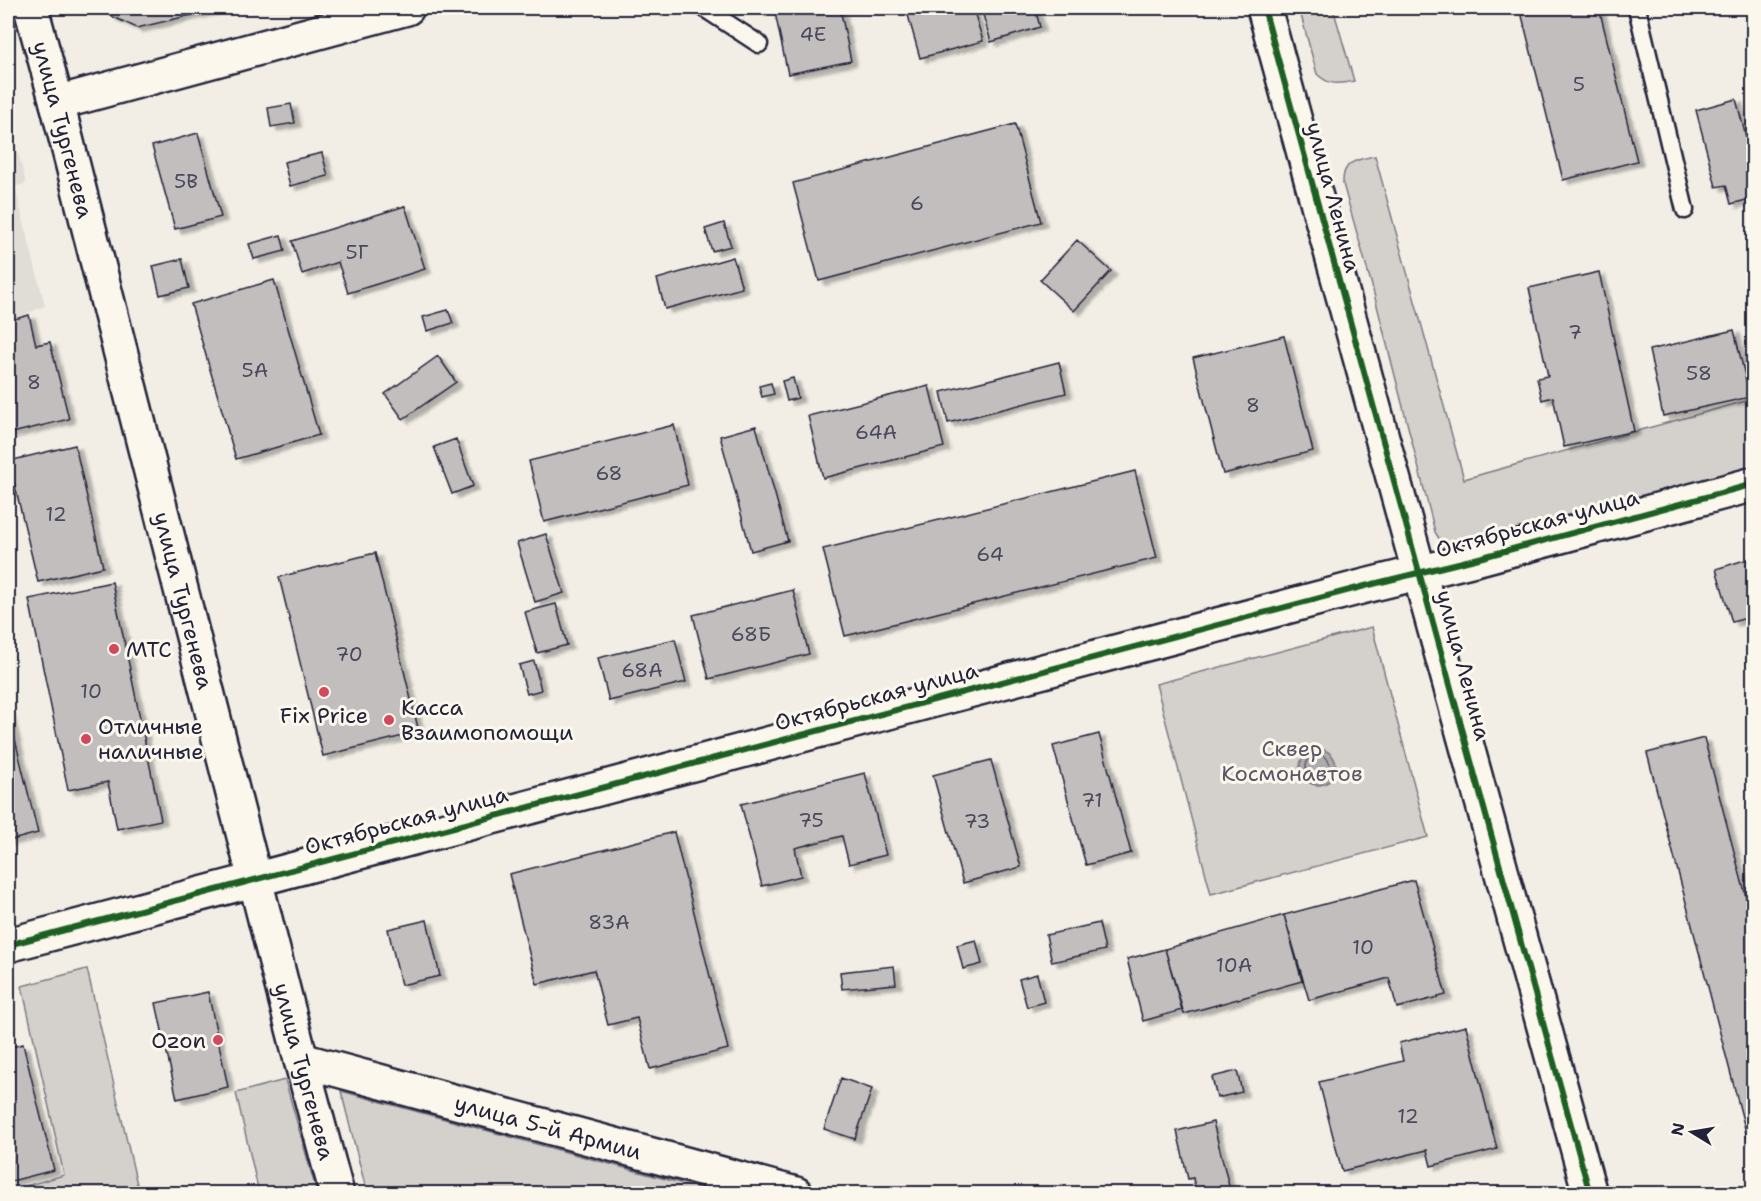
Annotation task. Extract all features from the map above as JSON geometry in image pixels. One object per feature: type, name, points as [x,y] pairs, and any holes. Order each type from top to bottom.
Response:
[{"type":"street","name":"улица Тургенева","points":[[31,8],[256,878],[300,1060],[337,1194]]},
{"type":"street","points":[[57,103],[407,8]]},
{"type":"street","name":"улица Ленина","points":[[1264,8],[1590,1194]]},
{"type":"street","name":"Октябрьская улица","points":[[8,945],[1754,484]]},
{"type":"street","name":"улица 5-й Армии","points":[[300,1060],[796,1194]]},
{"type":"lane","points":[[704,8],[759,44]]},
{"type":"lane","points":[[1637,8],[1685,210]]},
{"type":"shaded area","points":[[8,115],[26,183],[15,187],[45,306],[8,321]]},
{"type":"green space","points":[[1299,8],[1333,8],[1354,81],[1334,83],[1326,81],[1317,74]]},
{"type":"green space","points":[[1375,156],[1464,479],[1753,399],[1753,471],[1455,552],[1443,545],[1435,532],[1372,286],[1343,184],[1343,176],[1348,166],[1356,161]]},
{"type":"green space","name":"Сквер Космонавтов","points":[[1372,627],[1428,837],[1211,894],[1156,684]]},
{"type":"green space","points":[[87,969],[139,1193],[8,1193],[8,1191],[64,1175],[22,986]]},
{"type":"green space","points":[[285,1080],[317,1193],[259,1193],[236,1093]]},
{"type":"green space","points":[[341,1091],[702,1189],[718,1193],[367,1193]]},
{"type":"water","points":[[1318,749],[1331,754],[1336,767],[1331,780],[1318,785],[1305,780],[1300,767],[1305,754]]},
{"type":"building","points":[[109,8],[221,8],[137,28],[111,16]]},
{"type":"building","points":[[774,8],[840,8],[851,61],[788,74]]},
{"type":"building","points":[[906,8],[973,8],[983,41],[920,58]]},
{"type":"building","points":[[981,8],[1035,8],[1040,27],[991,42]]},
{"type":"building","points":[[1520,8],[1599,8],[1637,161],[1563,180]]},
{"type":"building","points":[[1736,99],[1754,167],[1754,198],[1731,204],[1726,185],[1716,187],[1696,110]]},
{"type":"building","points":[[291,104],[295,123],[271,127],[268,108]]},
{"type":"building","points":[[1015,124],[1041,222],[819,281],[793,183]]},
{"type":"building","points":[[198,133],[221,217],[175,229],[152,146]]},
{"type":"building","points":[[322,153],[328,176],[290,186],[284,162]]},
{"type":"building","points":[[405,206],[425,269],[348,293],[338,262],[302,274],[292,241]]},
{"type":"building","points":[[724,223],[731,246],[712,251],[705,229]]},
{"type":"building","points":[[281,235],[285,251],[254,259],[249,244]]},
{"type":"building","points":[[1077,240],[1111,271],[1074,311],[1040,280]]},
{"type":"building","points":[[733,257],[742,288],[665,309],[657,279]]},
{"type":"building","points":[[182,259],[189,288],[160,295],[153,266]]},
{"type":"building","points":[[1599,272],[1634,431],[1564,447],[1553,397],[1542,400],[1537,378],[1548,376],[1529,288]]},
{"type":"building","points":[[274,280],[319,435],[236,459],[191,304]]},
{"type":"building","points":[[448,310],[453,323],[427,331],[423,317]]},
{"type":"building","points":[[29,315],[36,345],[50,342],[69,419],[8,434],[8,321]]},
{"type":"building","points":[[1734,330],[1750,397],[1663,416],[1649,350]]},
{"type":"building","points":[[1284,336],[1313,451],[1223,474],[1193,358]]},
{"type":"building","points":[[438,356],[456,382],[403,419],[385,394]]},
{"type":"building","points":[[1059,362],[1066,393],[948,423],[941,392]]},
{"type":"building","points":[[793,378],[798,398],[787,401],[782,381]]},
{"type":"building","points":[[771,383],[774,394],[762,397],[759,386]]},
{"type":"building","points":[[929,386],[944,447],[823,478],[808,416]]},
{"type":"building","points":[[674,425],[688,485],[544,522],[529,461]]},
{"type":"building","points":[[756,426],[788,541],[751,551],[720,436]]},
{"type":"building","points":[[456,439],[473,486],[452,494],[434,447]]},
{"type":"building","points":[[75,445],[103,567],[38,582],[9,461]]},
{"type":"building","points":[[1135,471],[1157,558],[845,636],[823,549]]},
{"type":"building","points":[[546,534],[564,593],[535,602],[517,543]]},
{"type":"building","points":[[375,553],[419,732],[323,756],[279,577]]},
{"type":"building","points":[[1754,557],[1754,616],[1732,622],[1716,569]]},
{"type":"building","points":[[112,582],[161,820],[117,829],[108,782],[68,790],[29,599]]},
{"type":"building","points":[[793,590],[809,654],[709,679],[693,615]]},
{"type":"building","points":[[556,604],[567,645],[537,653],[525,612]]},
{"type":"building","points":[[675,639],[686,682],[609,701],[598,658]]},
{"type":"building","points":[[534,661],[541,690],[527,694],[519,665]]},
{"type":"building","points":[[8,711],[38,833],[8,841]]},
{"type":"building","points":[[1099,734],[1131,853],[1086,865],[1053,746]]},
{"type":"building","points":[[1704,738],[1754,927],[1754,1163],[1647,753]]},
{"type":"building","points":[[991,760],[1021,867],[963,883],[933,775]]},
{"type":"building","points":[[865,773],[886,855],[849,864],[842,836],[795,848],[801,876],[762,886],[741,804]]},
{"type":"building","points":[[674,832],[728,1049],[650,1069],[637,1018],[608,1025],[594,970],[537,984],[509,874]]},
{"type":"building","points":[[1414,880],[1446,995],[1397,1008],[1389,978],[1309,1000],[1284,915]]},
{"type":"building","points":[[1284,915],[1302,981],[1184,1014],[1165,949]]},
{"type":"building","points":[[427,920],[440,976],[401,985],[388,929]]},
{"type":"building","points":[[1099,923],[1105,950],[1052,962],[1046,935]]},
{"type":"building","points":[[976,940],[982,964],[963,969],[957,945]]},
{"type":"building","points":[[1165,949],[1182,1010],[1143,1021],[1127,959]]},
{"type":"building","points":[[894,966],[896,984],[842,989],[840,972]]},
{"type":"building","points":[[1037,974],[1044,1002],[1027,1007],[1019,979]]},
{"type":"building","points":[[208,992],[228,1087],[177,1099],[156,1003]]},
{"type":"building","points":[[1466,1026],[1497,1149],[1431,1166],[1427,1150],[1342,1171],[1319,1082],[1403,1061],[1399,1043]]},
{"type":"building","points":[[23,1044],[54,1170],[8,1182],[8,1048]]},
{"type":"building","points":[[1237,1071],[1242,1092],[1217,1098],[1212,1077]]},
{"type":"building","points":[[841,1078],[872,1089],[855,1139],[824,1129]]},
{"type":"building","points":[[1213,1122],[1231,1194],[1196,1194],[1193,1178],[1188,1179],[1177,1131]]},
{"type":"cycle path","points":[[1264,8],[1590,1194]]},
{"type":"cycle path","points":[[8,945],[1754,484]]},
{"type":"place","name":"МТС","points":[[114,649]]},
{"type":"place","name":"Fix Price","points":[[324,692]]},
{"type":"place","name":"Касса Взаимопомощи","points":[[389,720]]},
{"type":"place","name":"Отличные наличные","points":[[86,739]]},
{"type":"place","name":"Ozon","points":[[218,1040]]}]
